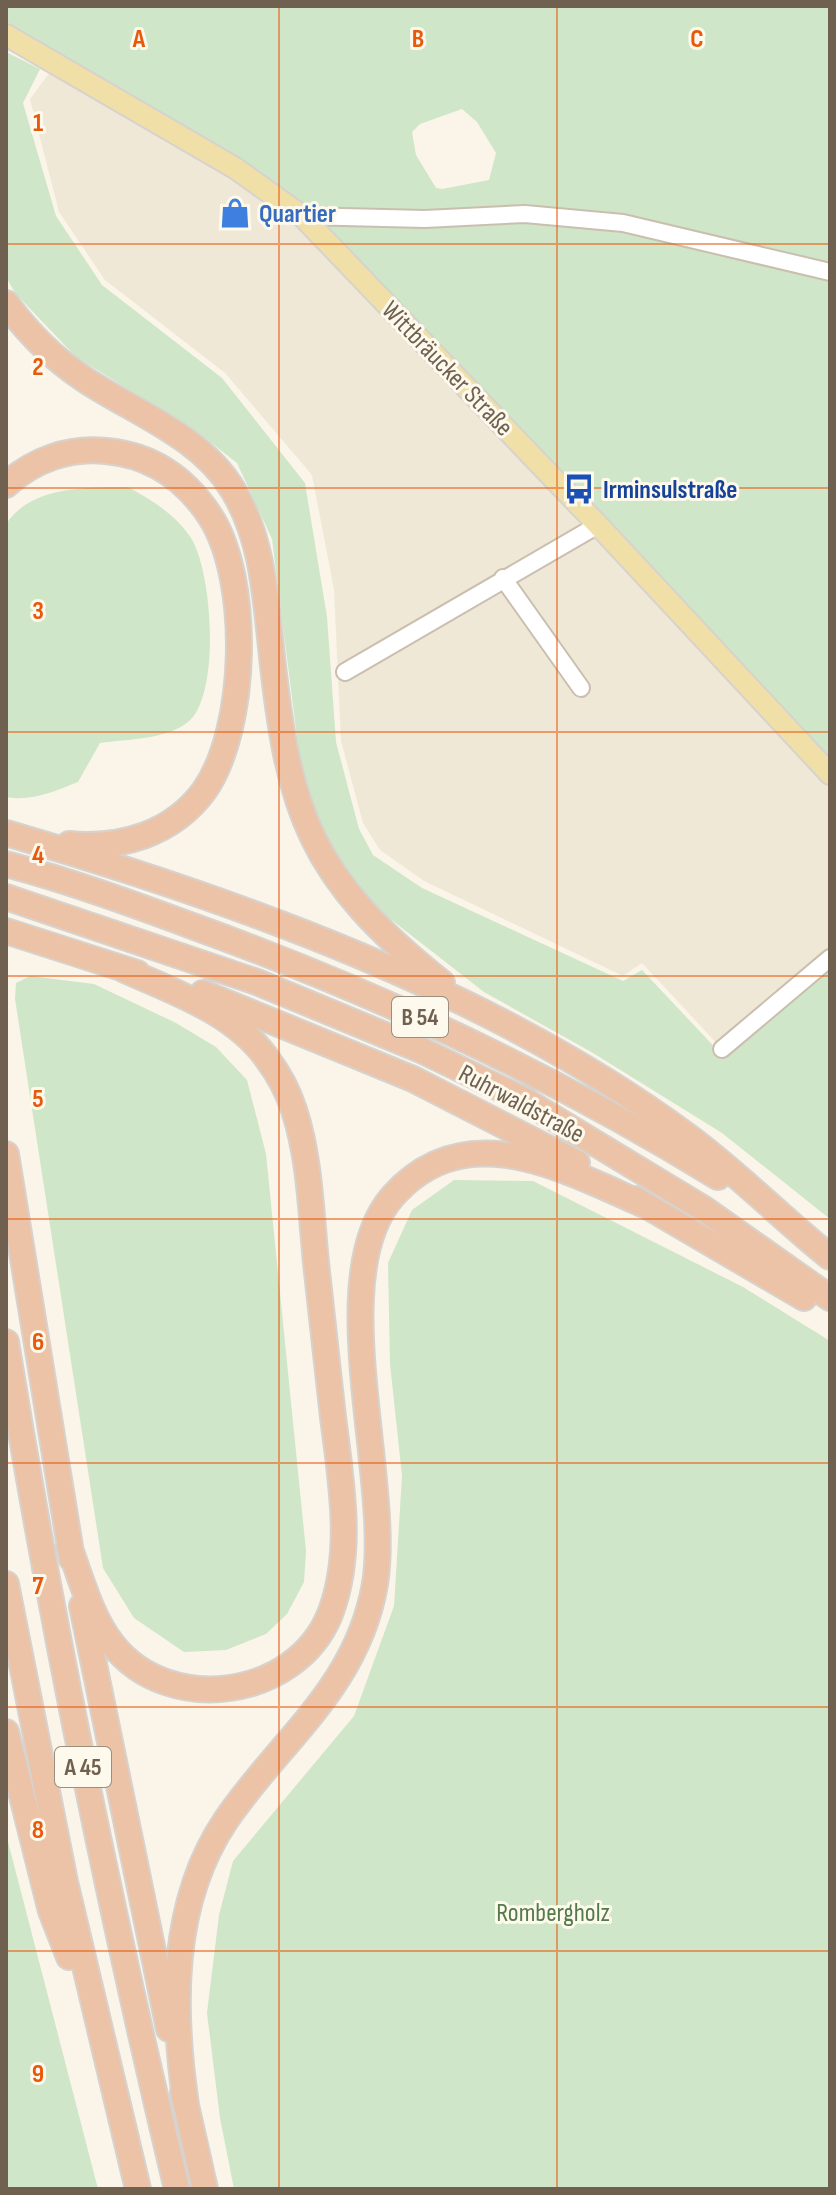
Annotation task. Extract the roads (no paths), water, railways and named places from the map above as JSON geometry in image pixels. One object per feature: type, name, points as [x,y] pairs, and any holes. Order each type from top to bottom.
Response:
[{"type":"highway","points":[[6,303],[47,349],[82,377],[186,442],[230,485],[246,512],[258,549],[283,743],[301,814],[314,845],[332,875],[375,926],[483,1014]]},
{"type":"highway","points":[[6,485],[40,462],[64,453],[94,449],[126,453],[156,463],[185,484],[211,517],[226,553],[235,598],[239,644],[228,735],[204,790],[187,809],[164,827],[137,839],[110,844],[54,842],[9,834]]},
{"type":"highway","points":[[9,834],[232,907],[400,974],[483,1014],[553,1052],[685,1134],[796,1230]]},
{"type":"highway","name":"B 54","points":[[11,865],[261,951],[427,1020],[536,1072],[658,1140],[796,1230],[830,1257]]},
{"type":"highway","name":"Ruhrwaldstraße","points":[[13,899],[257,982],[421,1050],[511,1094],[704,1209],[830,1298]]},
{"type":"highway","points":[[15,934],[213,996],[413,1079],[571,1159],[830,1314]]},
{"type":"highway","points":[[69,1546],[100,1626],[114,1646],[151,1676],[175,1685],[213,1690],[232,1689],[259,1680],[287,1666],[312,1643],[328,1618],[339,1588],[343,1557],[338,1454],[307,1182],[295,1112],[282,1082],[265,1055],[243,1033],[216,1013],[123,969]]},
{"type":"highway","points":[[186,2105],[179,2047],[179,1985],[183,1928],[197,1876],[226,1820],[335,1686],[361,1632],[374,1586],[378,1515],[365,1389],[362,1307],[365,1264],[378,1220],[392,1198],[408,1182],[452,1158],[474,1154],[498,1153],[528,1158],[647,1206]]},
{"type":"highway","points":[[6,1154],[69,1546],[205,2189]]},
{"type":"highway","name":"A 45","points":[[6,1342],[63,1672],[130,1990],[177,2189]]},
{"type":"highway","name":"A 45","points":[[6,1584],[95,2018],[138,2189]]},
{"type":"highway","points":[[6,1732],[51,1911],[95,2018]]},
{"type":"main road","name":"Wittbräucker Straße","points":[[8,37],[235,168],[302,216],[598,525],[830,774]]},
{"type":"street","points":[[302,216],[425,219],[525,214],[623,223],[830,272]]},
{"type":"street","points":[[345,672],[598,525]]},
{"type":"street","points":[[503,578],[581,688]]},
{"type":"street","points":[[722,1049],[830,958]]},
{"type":"place","name":"Quartier","points":[[235,213]]},
{"type":"place","name":"Irminsulstraße","points":[[579,489]]},
{"type":"park label","name":"Rombergholz","points":[[553,1912]]}]
